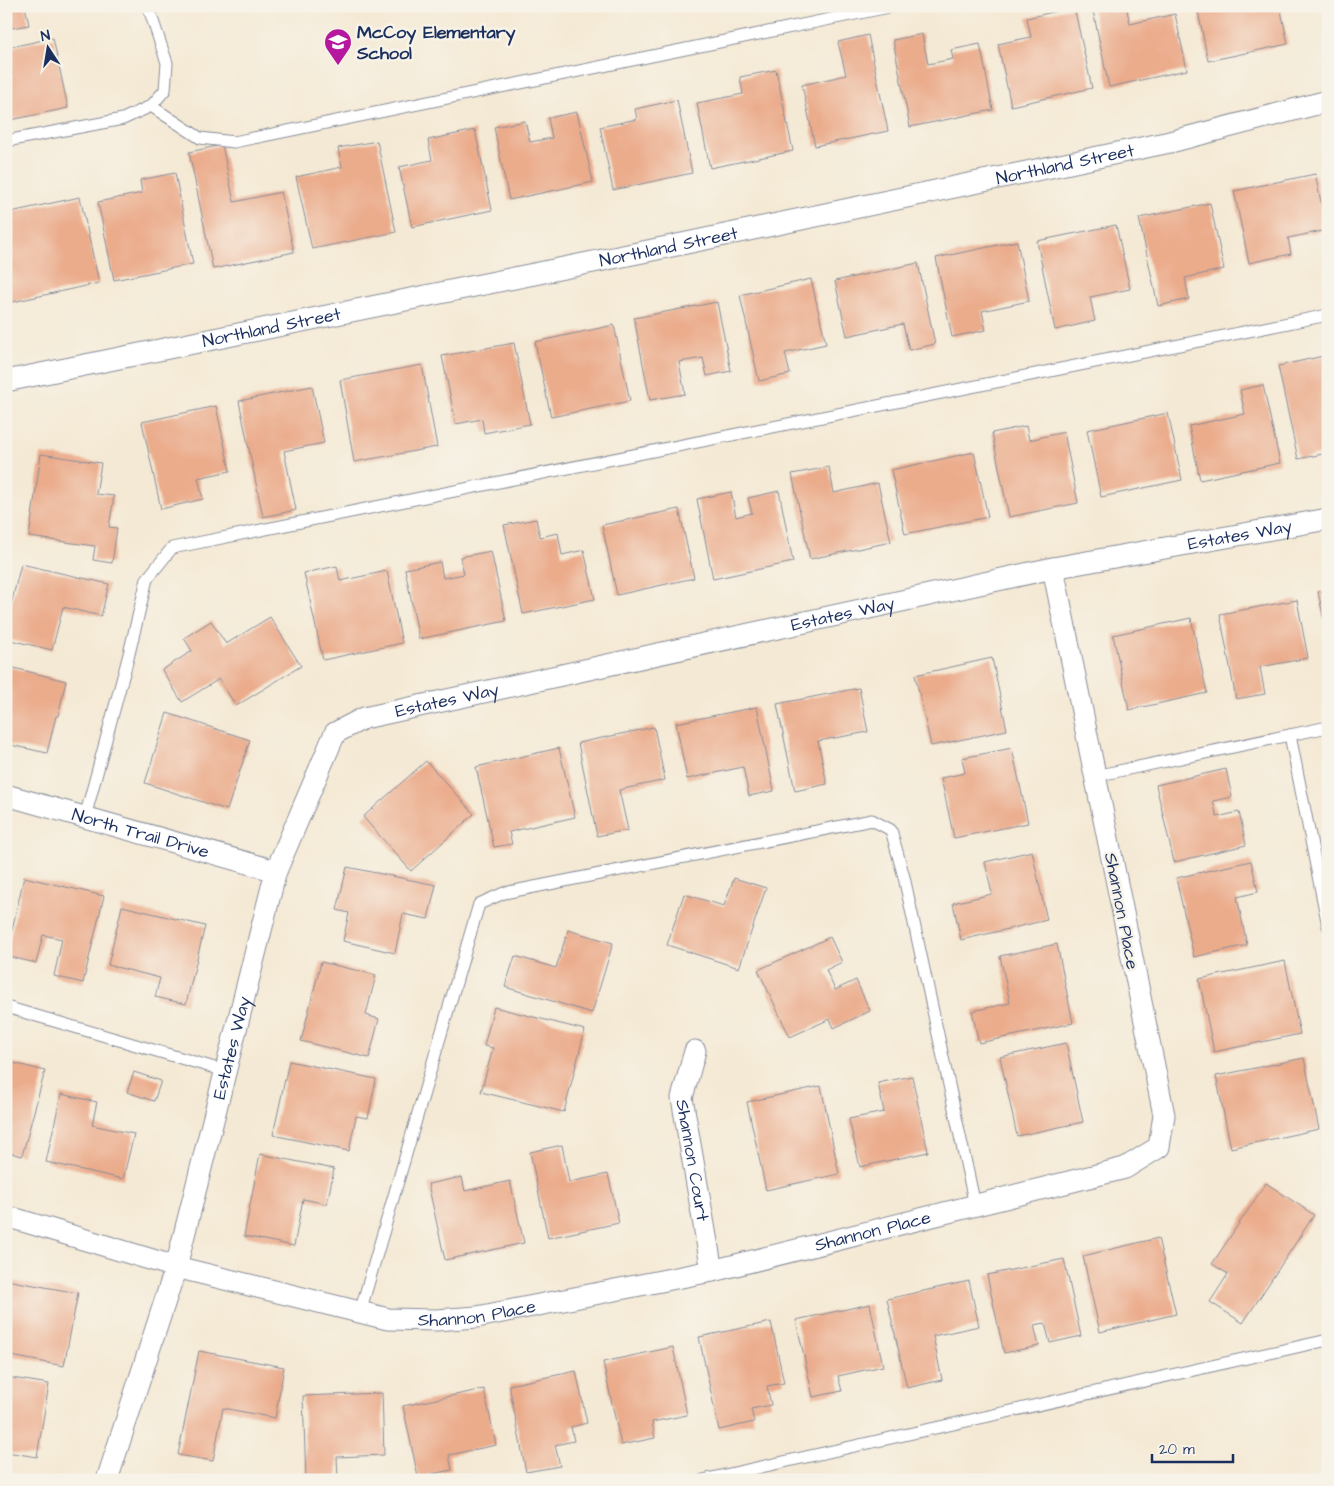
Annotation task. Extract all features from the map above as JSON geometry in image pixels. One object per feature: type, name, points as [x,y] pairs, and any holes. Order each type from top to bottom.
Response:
[{"type":"street","name":"Northland Street","points":[[6,380],[1170,142],[1328,101]]},
{"type":"street","name":"Estates Way","points":[[107,1480],[176,1267],[276,871],[335,733],[364,718],[1053,568],[1328,519]]},
{"type":"street","name":"Shannon Place","points":[[6,1216],[176,1267],[388,1320],[436,1320],[477,1317],[712,1271],[1125,1168],[1159,1147],[1164,1115],[1053,568]]},
{"type":"street","name":"North Trail Drive","points":[[6,795],[276,871]]},
{"type":"street","name":"Shannon Court","points":[[696,1051],[682,1098],[712,1271]]},
{"type":"lane","points":[[6,141],[123,119],[152,106],[165,90],[167,63],[148,6]]},
{"type":"lane","points":[[152,106],[200,138],[234,142],[894,6]]},
{"type":"lane","points":[[85,817],[128,658],[147,579],[172,548],[1328,315]]},
{"type":"lane","points":[[1095,776],[1328,727]]},
{"type":"lane","points":[[1290,735],[1328,926]]},
{"type":"lane","points":[[360,1312],[479,904],[504,893],[872,820],[892,830],[975,1205]]},
{"type":"lane","points":[[6,1007],[225,1071]]},
{"type":"lane","points":[[703,1480],[1328,1340]]},
{"type":"building","points":[[6,6],[25,6],[29,25],[6,29]]},
{"type":"building","points":[[1092,6],[1126,6],[1130,24],[1175,14],[1187,70],[1109,87]]},
{"type":"building","points":[[1197,6],[1280,6],[1288,44],[1208,61]]},
{"type":"building","points":[[1074,7],[1092,88],[1011,106],[998,44],[1031,37],[1027,18]]},
{"type":"building","points":[[922,34],[928,64],[953,59],[951,50],[980,44],[993,110],[910,127],[893,40]]},
{"type":"building","points":[[868,35],[888,131],[815,146],[802,85],[846,75],[838,42]]},
{"type":"building","points":[[53,38],[68,108],[6,121],[6,76],[12,75],[6,48]]},
{"type":"building","points":[[776,70],[793,151],[710,168],[697,103],[743,94],[740,77]]},
{"type":"building","points":[[677,100],[692,173],[613,190],[600,127],[637,119],[635,109]]},
{"type":"building","points":[[577,112],[593,182],[509,200],[494,127],[525,121],[530,142],[552,138],[548,118]]},
{"type":"building","points":[[475,130],[492,210],[412,227],[399,167],[432,160],[428,140]]},
{"type":"building","points":[[377,141],[396,232],[312,249],[296,177],[342,167],[338,148]]},
{"type":"building","points":[[222,145],[234,202],[281,192],[294,252],[213,269],[189,152]]},
{"type":"building","points":[[175,173],[193,264],[114,280],[98,202],[142,193],[140,180]]},
{"type":"building","points":[[1315,174],[1327,230],[1288,238],[1291,254],[1249,263],[1234,191]]},
{"type":"building","points":[[80,197],[99,283],[8,303],[6,293],[6,213]]},
{"type":"building","points":[[1210,203],[1224,269],[1185,278],[1189,299],[1158,306],[1139,218]]},
{"type":"building","points":[[1116,225],[1130,289],[1090,297],[1095,321],[1055,330],[1037,241]]},
{"type":"building","points":[[1017,241],[1029,301],[982,311],[986,330],[952,337],[936,258]]},
{"type":"building","points":[[918,263],[935,344],[909,350],[903,324],[847,336],[835,281]]},
{"type":"building","points":[[811,279],[826,344],[785,353],[790,374],[759,381],[740,295]]},
{"type":"building","points":[[717,302],[731,371],[707,376],[703,358],[679,362],[685,394],[650,400],[634,318]]},
{"type":"building","points":[[614,325],[630,401],[551,417],[535,342]]},
{"type":"building","points":[[514,343],[530,424],[484,433],[482,419],[456,424],[442,356]]},
{"type":"building","points":[[1328,355],[1328,453],[1298,459],[1278,366]]},
{"type":"building","points":[[422,365],[437,447],[354,462],[340,380]]},
{"type":"building","points":[[1263,385],[1280,463],[1200,480],[1189,426],[1245,414],[1240,390]]},
{"type":"building","points":[[312,386],[324,443],[284,451],[296,510],[263,517],[239,401]]},
{"type":"building","points":[[216,406],[230,471],[198,478],[203,499],[161,509],[142,422]]},
{"type":"building","points":[[1168,413],[1182,480],[1101,497],[1087,430]]},
{"type":"building","points":[[1026,426],[1029,440],[1064,432],[1078,503],[1009,517],[992,433]]},
{"type":"building","points":[[974,452],[988,517],[905,534],[891,470]]},
{"type":"building","points":[[41,454],[101,463],[96,494],[114,496],[109,527],[117,528],[112,563],[93,560],[95,546],[29,537]]},
{"type":"building","points":[[829,467],[834,493],[878,483],[891,542],[810,559],[792,474]]},
{"type":"building","points":[[779,491],[793,562],[713,579],[697,499],[731,492],[736,517],[752,513],[748,498]]},
{"type":"building","points":[[679,509],[694,578],[617,595],[602,525]]},
{"type":"building","points":[[536,519],[540,537],[558,533],[562,555],[584,550],[595,599],[523,614],[504,525]]},
{"type":"building","points":[[491,551],[506,621],[419,639],[405,569],[440,562],[443,578],[464,574],[460,557]]},
{"type":"building","points":[[21,564],[109,584],[101,616],[63,607],[52,650],[6,639],[6,625]]},
{"type":"building","points":[[337,566],[340,581],[387,571],[402,643],[323,660],[304,573]]},
{"type":"building","points":[[1328,590],[1328,634],[1327,634],[1318,592]]},
{"type":"building","points":[[1297,600],[1308,658],[1260,667],[1265,694],[1236,699],[1220,614]]},
{"type":"building","points":[[270,617],[301,666],[236,706],[219,679],[182,702],[162,670],[192,651],[184,638],[211,621],[226,644]]},
{"type":"building","points":[[1191,618],[1207,693],[1129,710],[1113,635]]},
{"type":"building","points":[[992,658],[1007,730],[931,746],[915,675]]},
{"type":"building","points":[[6,666],[66,681],[47,753],[6,744]]},
{"type":"building","points":[[859,688],[868,732],[818,741],[827,784],[795,791],[777,704]]},
{"type":"building","points":[[757,707],[774,791],[749,796],[743,767],[687,779],[676,723]]},
{"type":"building","points":[[167,713],[250,740],[227,810],[145,783]]},
{"type":"building","points":[[654,727],[665,780],[619,790],[628,830],[597,836],[578,743]]},
{"type":"building","points":[[559,748],[575,817],[509,832],[512,844],[494,847],[476,767]]},
{"type":"building","points":[[1012,748],[1028,823],[954,838],[941,778],[965,773],[962,758]]},
{"type":"building","points":[[426,761],[474,814],[411,871],[363,817]]},
{"type":"building","points":[[1226,769],[1232,797],[1213,801],[1217,817],[1239,812],[1246,845],[1174,862],[1156,785]]},
{"type":"building","points":[[1032,851],[1047,920],[961,940],[953,903],[992,894],[985,862]]},
{"type":"building","points":[[1251,861],[1258,892],[1237,897],[1247,945],[1194,957],[1176,878]]},
{"type":"building","points":[[347,867],[436,885],[428,919],[403,914],[395,953],[343,941],[349,913],[337,910]]},
{"type":"building","points":[[24,877],[104,896],[83,983],[54,976],[62,939],[43,935],[36,963],[6,956]]},
{"type":"building","points":[[734,878],[766,888],[739,968],[667,945],[684,894],[724,906]]},
{"type":"building","points":[[122,906],[205,926],[186,1004],[155,997],[160,978],[108,965]]},
{"type":"building","points":[[568,930],[613,943],[592,1013],[505,987],[515,956],[556,968]]},
{"type":"building","points":[[830,937],[842,962],[826,970],[835,990],[856,980],[870,1011],[834,1028],[830,1019],[790,1037],[758,970]]},
{"type":"building","points":[[1057,944],[1073,1023],[979,1043],[972,1011],[1010,1003],[1000,956]]},
{"type":"building","points":[[1285,961],[1300,1034],[1214,1052],[1199,979]]},
{"type":"building","points":[[321,962],[376,975],[366,1015],[379,1019],[369,1058],[301,1041]]},
{"type":"building","points":[[494,1007],[585,1030],[564,1112],[481,1092],[493,1048],[484,1046]]},
{"type":"building","points":[[1066,1043],[1083,1122],[1017,1136],[1000,1057]]},
{"type":"building","points":[[1304,1058],[1319,1129],[1231,1148],[1216,1076]]},
{"type":"building","points":[[6,1061],[45,1071],[22,1156],[6,1152]]},
{"type":"building","points":[[289,1061],[376,1079],[368,1118],[356,1116],[349,1151],[273,1135]]},
{"type":"building","points":[[134,1072],[161,1081],[154,1101],[127,1092]]},
{"type":"building","points":[[912,1076],[928,1152],[860,1167],[849,1119],[884,1112],[878,1083]]},
{"type":"building","points":[[821,1086],[839,1174],[766,1190],[747,1102]]},
{"type":"building","points":[[61,1094],[97,1102],[92,1125],[134,1134],[123,1179],[46,1162]]},
{"type":"building","points":[[562,1145],[569,1182],[608,1174],[619,1223],[548,1238],[530,1152]]},
{"type":"building","points":[[260,1154],[334,1169],[327,1204],[303,1199],[294,1246],[244,1236]]},
{"type":"building","points":[[462,1177],[465,1191],[510,1181],[524,1243],[445,1260],[428,1184]]},
{"type":"building","points":[[1266,1183],[1314,1215],[1243,1323],[1210,1302],[1228,1274],[1212,1264]]},
{"type":"building","points":[[1158,1238],[1176,1314],[1100,1332],[1083,1256]]},
{"type":"building","points":[[1064,1259],[1081,1336],[1050,1343],[1045,1323],[1034,1325],[1039,1346],[1004,1353],[987,1275]]},
{"type":"building","points":[[6,1280],[78,1293],[64,1366],[6,1355]]},
{"type":"building","points":[[969,1281],[979,1326],[933,1336],[942,1380],[907,1388],[887,1299]]},
{"type":"building","points":[[870,1304],[883,1366],[838,1376],[842,1391],[813,1397],[796,1320]]},
{"type":"building","points":[[771,1322],[784,1383],[767,1386],[771,1405],[751,1409],[754,1422],[719,1430],[699,1337]]},
{"type":"building","points":[[673,1347],[687,1415],[652,1422],[655,1438],[621,1445],[603,1362]]},
{"type":"building","points":[[199,1351],[284,1367],[275,1418],[223,1408],[213,1461],[178,1455]]},
{"type":"building","points":[[576,1371],[587,1423],[571,1427],[574,1441],[555,1445],[560,1466],[526,1472],[509,1385]]},
{"type":"building","points":[[6,1377],[49,1384],[37,1457],[6,1452]]},
{"type":"building","points":[[484,1389],[496,1445],[449,1455],[452,1470],[418,1477],[403,1406]]},
{"type":"building","points":[[382,1393],[384,1455],[337,1457],[338,1480],[306,1480],[303,1396]]},
{"type":"place","name":"McCoy Elementary School","points":[[338,66]]}]
